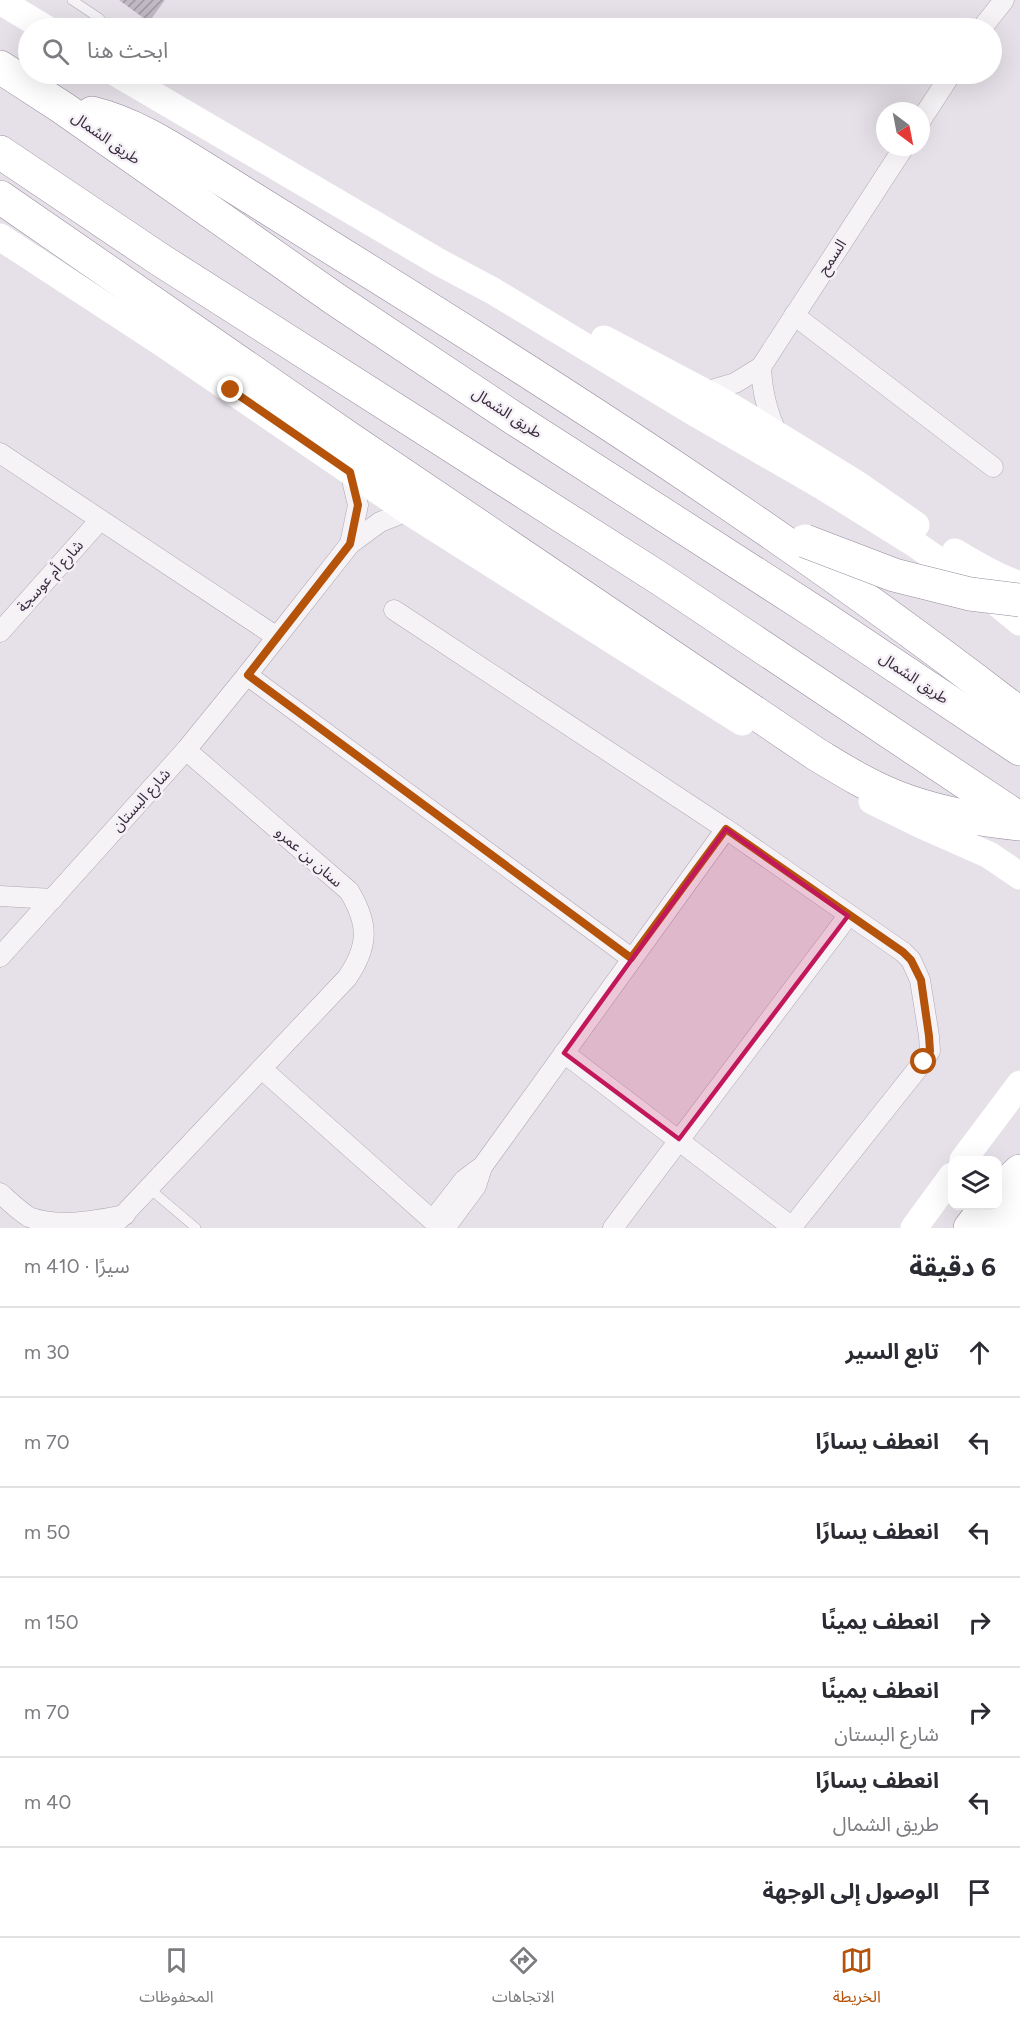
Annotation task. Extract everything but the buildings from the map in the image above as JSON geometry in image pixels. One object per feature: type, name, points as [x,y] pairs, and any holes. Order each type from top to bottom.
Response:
[{"type":"highway","name":"طريق الشمال","points":[[0,67],[18,79]]},
{"type":"highway","name":"طريق الشمال","points":[[26,84],[335,299],[818,614],[1020,749]]},
{"type":"highway","points":[[63,108],[112,118],[163,143],[430,309],[746,514],[950,660],[1020,714]]},
{"type":"highway","points":[[0,152],[159,259],[780,657],[1020,819]]},
{"type":"highway","points":[[0,197],[350,439],[825,759],[858,779],[894,796],[969,818],[1020,824]]},
{"type":"highway","points":[[746,514],[805,541],[894,575],[970,594],[1020,600]]},
{"type":"highway","points":[[1002,1188],[1020,1171]]},
{"type":"highway","points":[[970,1228],[984,1210]]},
{"type":"highway","points":[[1010,1228],[1020,1212]]},
{"type":"main road","points":[[0,1],[28,18]]},
{"type":"main road","points":[[135,84],[437,261],[493,291],[695,413],[822,486],[912,542],[980,589],[1020,622]]},
{"type":"main road","points":[[6,240],[162,343],[408,512],[767,738],[814,771],[921,825],[989,855],[1019,874]]},
{"type":"main road","points":[[493,291],[566,321],[704,392],[857,484],[977,566],[1020,585]]},
{"type":"main road","points":[[967,1156],[1015,1091]]},
{"type":"main road","points":[[914,1228],[948,1181]]},
{"type":"main road","points":[[992,1228],[1020,1185]]},
{"type":"street","points":[[990,18],[1004,0]]},
{"type":"street","points":[[930,106],[944,84]]},
{"type":"street","name":"السمح","points":[[704,392],[735,383],[761,367],[898,156]]},
{"type":"street","points":[[794,315],[993,467]]},
{"type":"street","points":[[761,367],[767,409],[778,435]]},
{"type":"street","points":[[0,453],[277,637]]},
{"type":"street","name":"شارع البستان","points":[[350,472],[358,505],[350,544]]},
{"type":"street","name":"شارع البستان","points":[[3,946],[53,899],[186,750],[350,544],[380,522],[408,512]]},
{"type":"street","name":"شارع أم عوسجة","points":[[0,632],[100,520]]},
{"type":"street","points":[[394,610],[726,829],[848,916],[903,952],[917,970],[921,980],[930,1051],[924,1062],[792,1227],[564,1053]]},
{"type":"street","points":[[248,675],[631,958]]},
{"type":"street","name":"سنان بن عمرو","points":[[118,1222],[347,978],[358,962],[364,944],[364,925],[359,907],[349,891],[186,750]]},
{"type":"street","points":[[262,1069],[440,1225],[464,1180],[482,1167],[726,829]]},
{"type":"street","points":[[0,896],[53,899]]},
{"type":"street","points":[[613,1228],[848,916]]},
{"type":"street","points":[[0,1193],[30,1218],[53,1225],[118,1222]]},
{"type":"lane","points":[[72,0],[99,18]]},
{"type":"lane","points":[[150,1189],[196,1228]]},
{"type":"highlighted area","points":[[726,829],[848,916],[679,1139],[564,1053]]},
{"type":"route","points":[[231,390],[350,472],[358,505],[350,544],[248,675],[631,958],[726,829],[848,916],[903,952],[911,960],[921,980],[929,1036],[930,1051],[924,1062]]}]
